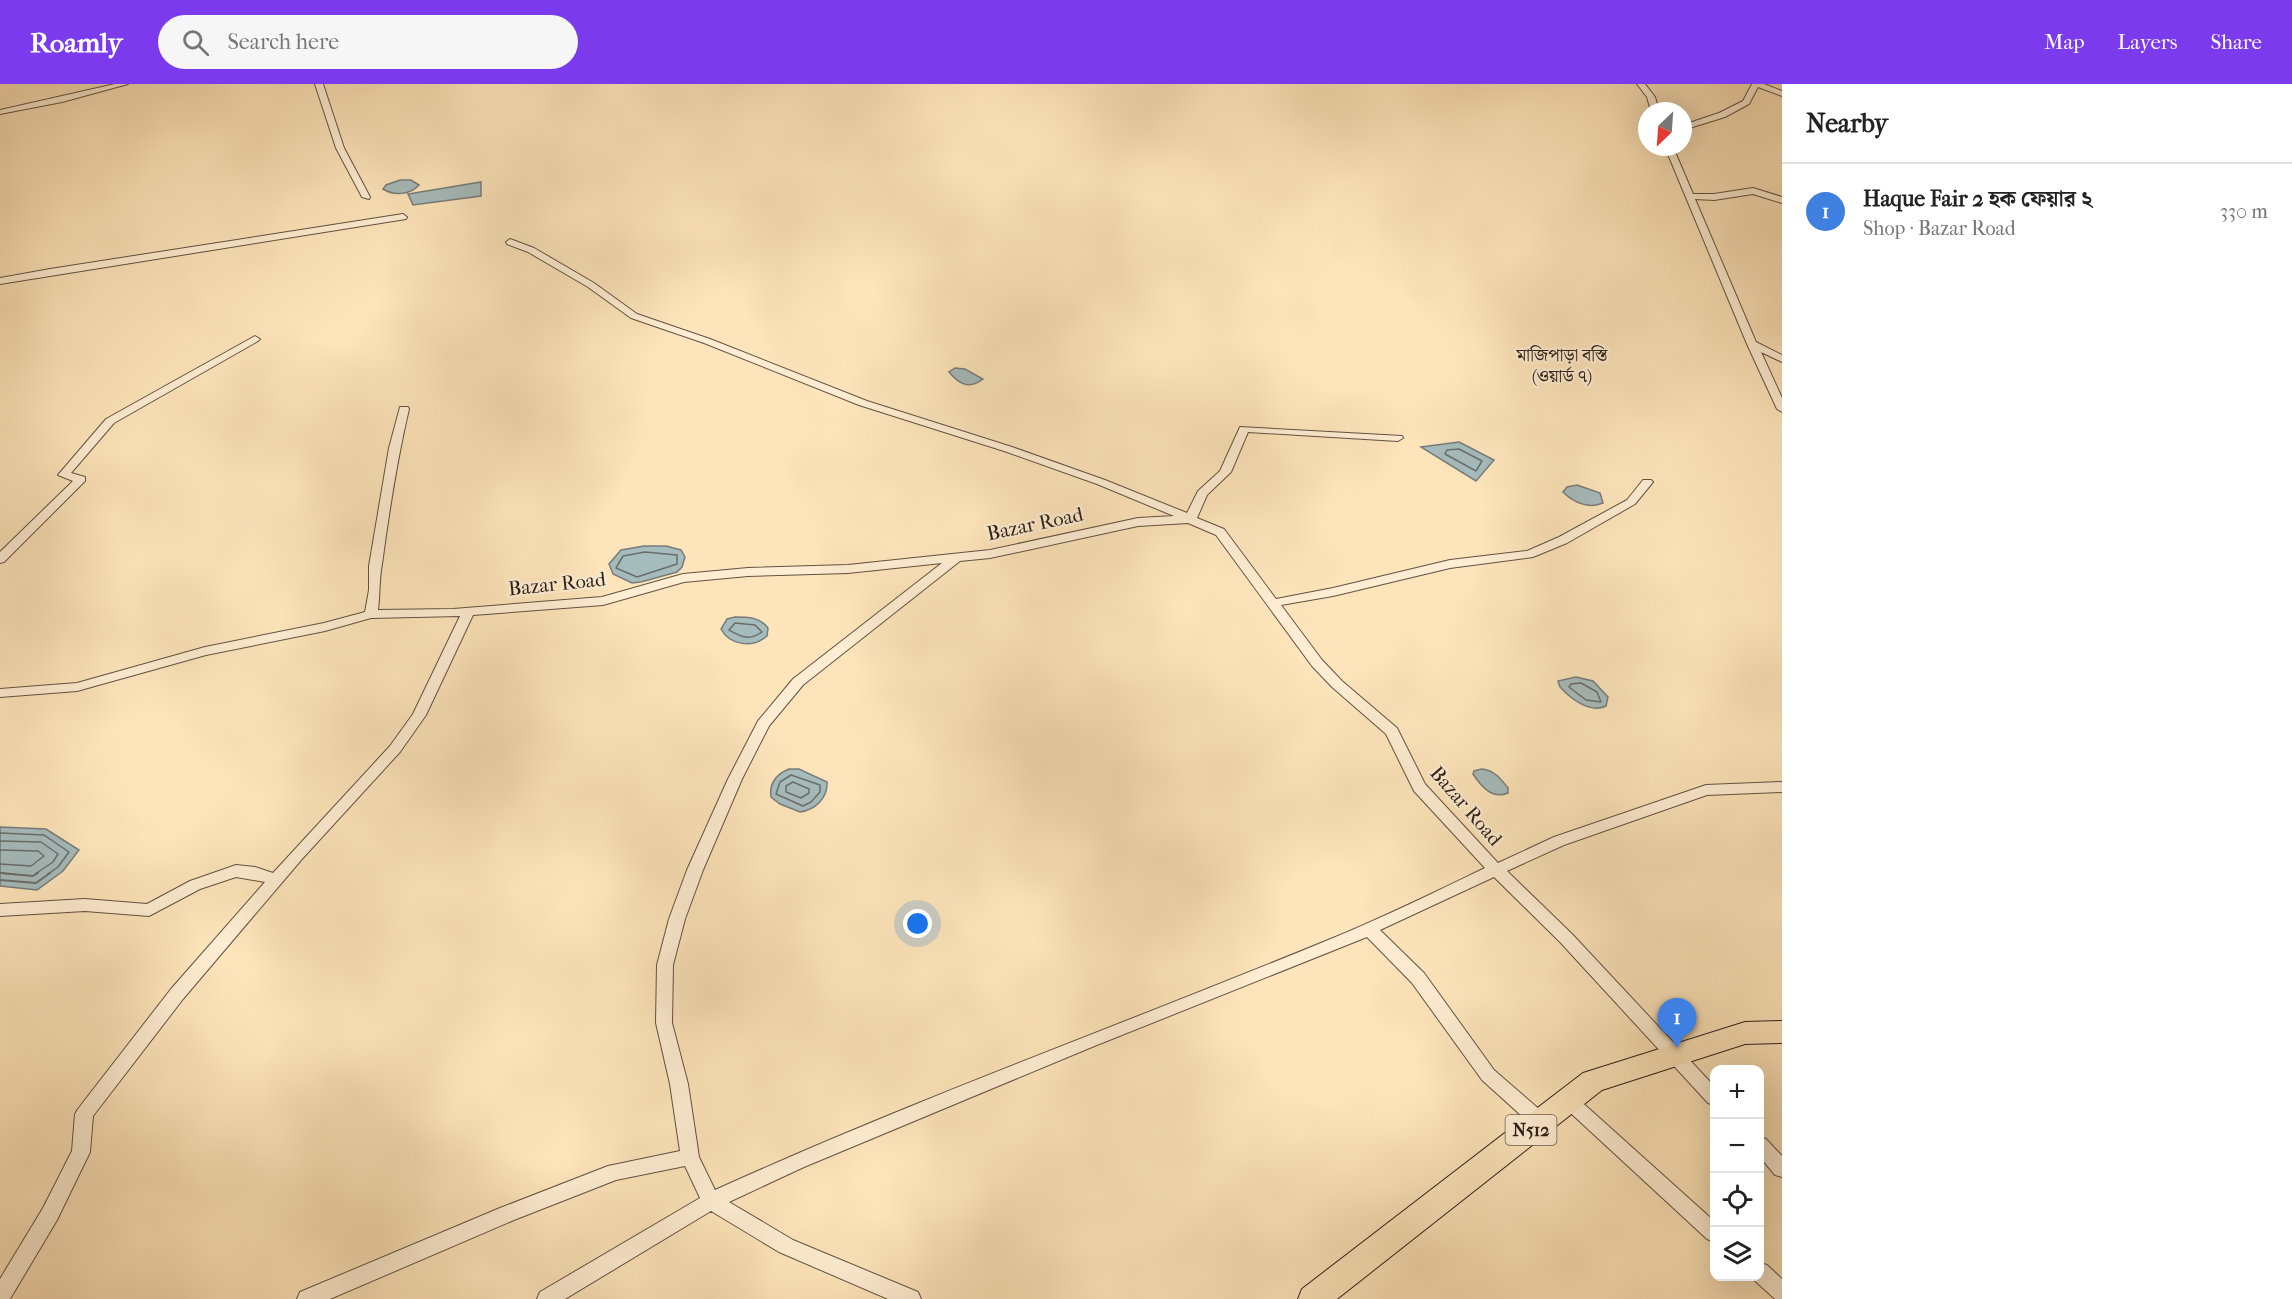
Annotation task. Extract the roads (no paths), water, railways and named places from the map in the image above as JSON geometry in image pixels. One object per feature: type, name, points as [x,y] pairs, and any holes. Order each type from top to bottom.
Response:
[{"type":"highway","name":"N512","points":[[1313,1299],[1593,1081],[1745,1033],[1782,1032]]},
{"type":"street","points":[[0,112],[37,106],[68,96],[124,84]]},
{"type":"street","points":[[319,84],[340,148],[366,197]]},
{"type":"street","points":[[1641,84],[1652,102]]},
{"type":"street","points":[[1692,125],[1722,115],[1746,102],[1757,84],[1782,94]]},
{"type":"street","points":[[1673,156],[1782,409]]},
{"type":"street","points":[[1690,196],[1714,197],[1753,191],[1782,200]]},
{"type":"street","points":[[0,281],[83,265],[146,258],[403,218]]},
{"type":"street","points":[[510,242],[531,250],[591,285],[634,316],[707,340],[863,403],[1008,449],[1101,482],[1190,519],[1202,493],[1225,472],[1244,429],[1398,438]]},
{"type":"street","points":[[0,559],[81,479],[64,475],[110,421],[255,339]]},
{"type":"street","points":[[1752,344],[1782,359]]},
{"type":"street","points":[[371,614],[375,590],[375,566],[394,448],[404,409]]},
{"type":"street","points":[[1273,603],[1333,592],[1450,564],[1528,554],[1563,540],[1631,502],[1647,482]]},
{"type":"street","name":"Bazar Road","points":[[0,693],[77,687],[205,651],[324,627],[371,614],[469,611],[603,601],[683,578],[748,572],[848,569],[990,554],[1138,522],[1190,519],[1220,532],[1317,663],[1337,684],[1392,731],[1419,787],[1496,870],[1566,938],[1710,1094]]},
{"type":"street","points":[[911,1299],[786,1246],[711,1201],[690,1157],[679,1084],[664,1023],[665,964],[680,909],[735,779],[763,724],[798,682],[957,557]]},
{"type":"street","points":[[0,1297],[50,1214],[81,1152],[84,1114],[177,994],[276,880],[395,749],[419,715],[469,611]]},
{"type":"street","points":[[547,1299],[711,1201],[798,1161],[1369,929],[1559,841],[1706,790],[1782,787]]},
{"type":"street","points":[[0,910],[85,905],[128,906],[149,910],[195,885],[236,871],[255,873],[276,880]]},
{"type":"street","points":[[1369,929],[1418,978],[1488,1075],[1541,1122]]},
{"type":"street","points":[[1569,1101],[1710,1229]]},
{"type":"street","points":[[1764,1149],[1782,1169]]},
{"type":"street","points":[[308,1299],[507,1214],[615,1172],[690,1157]]},
{"type":"street","points":[[1764,1276],[1782,1292]]},
{"type":"water","points":[[400,180],[411,180],[419,185],[411,191],[402,193],[392,193],[383,189],[386,185]]},
{"type":"water","points":[[481,182],[481,196],[413,205],[408,194]]},
{"type":"water","points":[[955,368],[965,369],[983,379],[973,384],[965,384],[949,372]]},
{"type":"water","points":[[1459,442],[1494,460],[1476,481],[1421,447]]},
{"type":"water","points":[[1577,485],[1600,493],[1603,503],[1582,504],[1563,492],[1567,487]]},
{"type":"water","points":[[644,546],[666,546],[681,550],[685,557],[682,567],[677,572],[632,583],[613,574],[609,564],[621,550]]},
{"type":"water","points":[[735,617],[761,622],[768,628],[767,636],[749,644],[730,639],[721,629],[727,619]]},
{"type":"water","points":[[1576,677],[1593,681],[1608,697],[1606,706],[1593,708],[1581,704],[1560,687],[1558,681]]},
{"type":"water","points":[[789,769],[799,769],[827,782],[823,798],[811,809],[800,812],[780,804],[771,797],[774,780]]},
{"type":"water","points":[[1482,769],[1497,776],[1508,788],[1508,793],[1497,795],[1483,787],[1473,774],[1474,771]]},
{"type":"water","points":[[0,827],[46,829],[79,850],[63,871],[37,890],[0,886]]},
{"type":"place","name":"Haque Fair 2 হক ফেয়ার ২","points":[[1677,1048]]},
{"type":"district","name":"মাজিপাড়া বস্তি (ওয়ার্ড ৭)","points":[[1562,365]]}]
